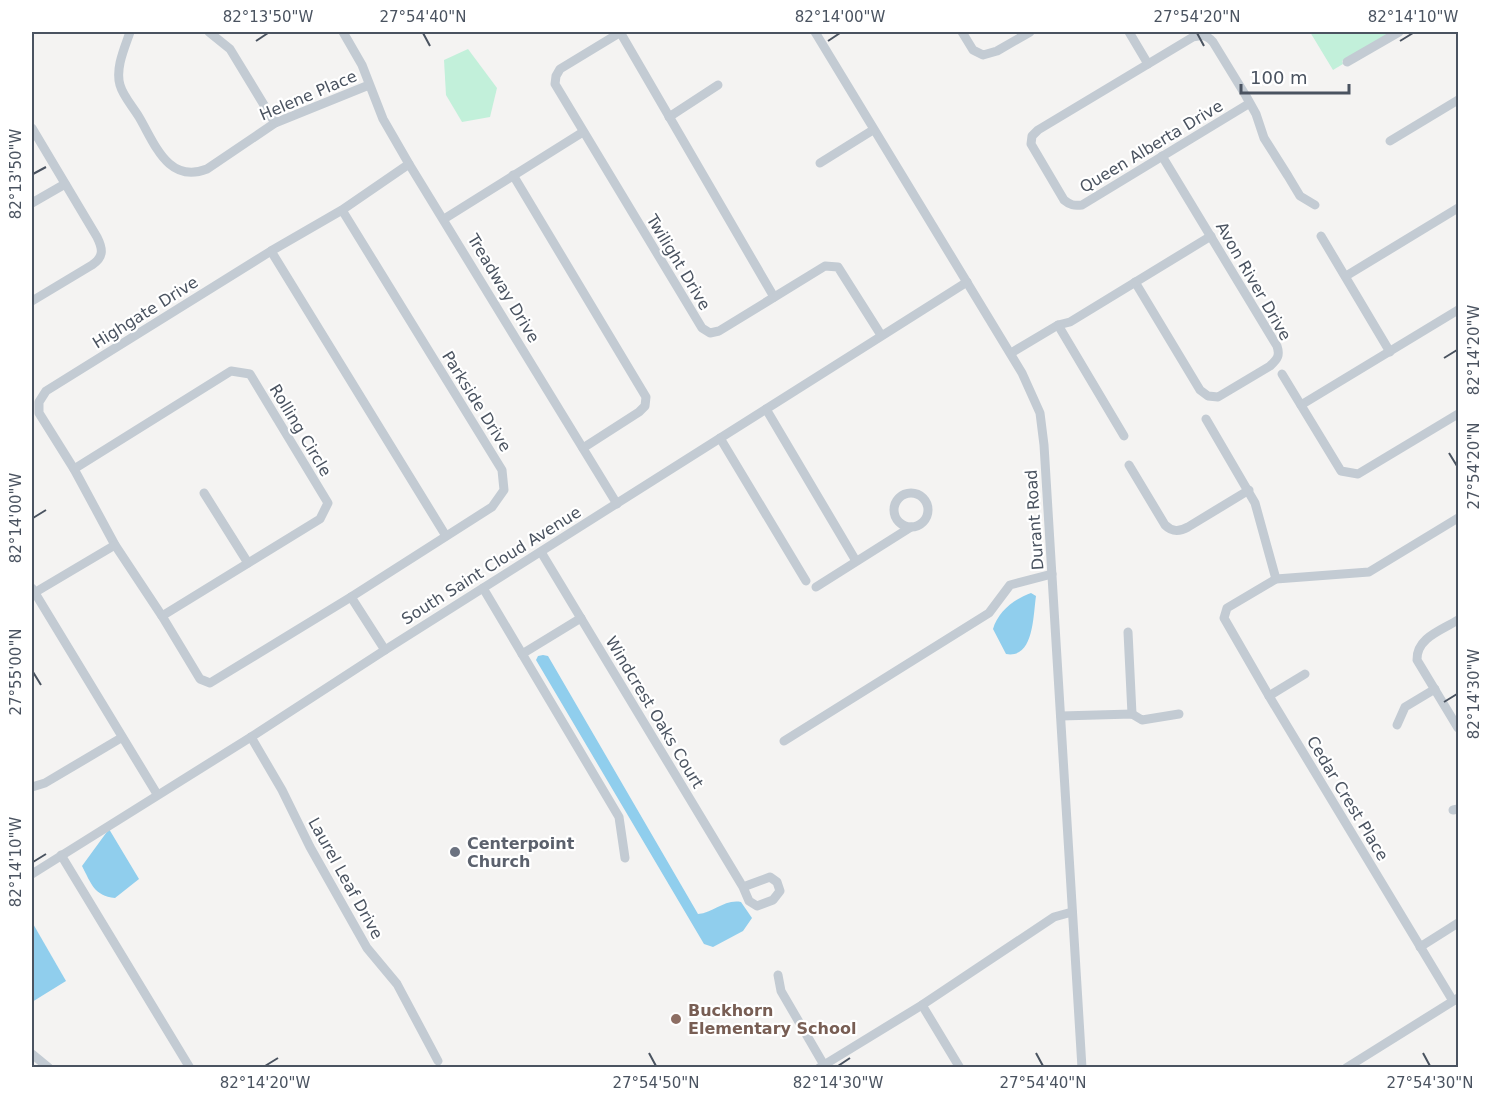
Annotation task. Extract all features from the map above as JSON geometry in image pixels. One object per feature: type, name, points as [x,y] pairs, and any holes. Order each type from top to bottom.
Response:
[{"type":"street","name":"Helene Place","points":[[130,32],[119,66],[120,85],[169,165],[183,172],[201,171],[274,123],[369,85]]},
{"type":"street","points":[[209,32],[230,50],[274,123]]},
{"type":"street","name":"Treadway Drive","points":[[343,32],[362,65],[383,119],[409,164],[617,504]]},
{"type":"street","points":[[621,32],[774,297]]},
{"type":"street","name":"Twilight Drive","points":[[621,32],[564,66],[556,76],[556,88],[702,328],[710,333],[719,331],[825,266],[838,267],[880,335]]},
{"type":"street","name":"Durant Road","points":[[814,32],[1011,353],[1028,383],[1040,413],[1044,445],[1082,1068]]},
{"type":"street","points":[[962,32],[973,50],[983,55],[997,51],[1030,32]]},
{"type":"street","points":[[1129,32],[1148,64]]},
{"type":"street","points":[[1347,62],[1399,32]]},
{"type":"street","name":"Queen Alberta Drive","points":[[1250,103],[1082,205],[1070,205],[1064,200],[1031,144],[1032,136],[1038,130],[1193,37],[1203,34],[1213,42],[1250,103],[1264,138],[1300,196],[1315,205]]},
{"type":"street","points":[[669,117],[718,86]]},
{"type":"street","points":[[1390,141],[1458,100]]},
{"type":"street","points":[[32,128],[102,248],[101,256],[92,265],[32,302]]},
{"type":"street","points":[[820,163],[873,130]]},
{"type":"street","points":[[444,219],[583,132]]},
{"type":"street","name":"Avon River Drive","points":[[1135,282],[1200,390],[1208,396],[1218,397],[1277,360],[1279,353],[1276,346],[1162,156]]},
{"type":"street","name":"Highgate Drive","points":[[351,597],[210,683],[200,679],[115,545],[74,469],[39,413],[39,402],[46,391],[271,251],[342,210],[409,164]]},
{"type":"street","points":[[513,175],[646,397],[645,406],[639,412],[583,448]]},
{"type":"street","points":[[32,203],[65,184]]},
{"type":"street","points":[[1346,276],[1458,208]]},
{"type":"street","name":"Parkside Drive","points":[[342,210],[502,470],[504,490],[492,507],[351,597]]},
{"type":"street","points":[[1011,353],[1058,325],[1070,322],[1211,236]]},
{"type":"street","points":[[1321,236],[1390,352]]},
{"type":"street","points":[[271,251],[446,536]]},
{"type":"street","name":"South Saint Cloud Avenue","points":[[32,874],[967,282]]},
{"type":"street","points":[[1301,405],[1458,310]]},
{"type":"street","points":[[1058,325],[1124,436]]},
{"type":"street","name":"Rolling Circle","points":[[74,469],[231,370],[250,374],[328,503],[320,519],[162,616]]},
{"type":"street","points":[[1282,374],[1341,471],[1358,474],[1458,414]]},
{"type":"street","points":[[766,410],[856,561]]},
{"type":"street","points":[[1206,419],[1255,503],[1276,579],[1369,572],[1458,518]]},
{"type":"street","points":[[720,438],[806,582]]},
{"type":"street","points":[[1129,465],[1165,525],[1174,530],[1183,530],[1249,490]]},
{"type":"street","points":[[204,493],[248,563]]},
{"type":"street","points":[[816,587],[911,526]]},
{"type":"street","points":[[115,545],[33,591],[157,794]]},
{"type":"street","name":"Windcrest Oaks Court","points":[[541,552],[743,887]]},
{"type":"street","points":[[784,741],[988,613],[1010,585],[1052,574]]},
{"type":"street","name":"Cedar Crest Place","points":[[1276,579],[1227,609],[1224,615],[1225,622],[1420,947],[1456,999]]},
{"type":"street","points":[[483,588],[619,817],[625,858]]},
{"type":"street","points":[[351,597],[385,650]]},
{"type":"street","points":[[522,654],[581,618]]},
{"type":"street","points":[[1458,620],[1420,643],[1416,651],[1417,660],[1458,728]]},
{"type":"street","points":[[1128,632],[1132,714]]},
{"type":"street","points":[[1269,696],[1305,674]]},
{"type":"street","points":[[1397,725],[1405,707],[1435,689]]},
{"type":"street","points":[[1061,716],[1132,714],[1142,720],[1179,714]]},
{"type":"street","name":"Laurel Leaf Drive","points":[[251,737],[367,948],[397,984],[438,1061]]},
{"type":"street","points":[[32,787],[45,783],[122,738]]},
{"type":"street","points":[[61,855],[190,1068]]},
{"type":"street","points":[[778,975],[781,991],[822,1066],[922,1005],[1054,917],[1072,912]]},
{"type":"street","points":[[1420,947],[1458,923]]},
{"type":"street","points":[[1346,1068],[1456,999]]},
{"type":"street","points":[[922,1005],[960,1068]]},
{"type":"street","points":[[32,1054],[49,1068]]},
{"type":"street","points":[[1360,1059],[1366,1068]]},
{"type":"green space","points":[[1310,32],[1392,32],[1342,61],[1343,64],[1333,70]]},
{"type":"green space","points":[[468,49],[497,88],[490,117],[462,122],[446,95],[444,60]]},
{"type":"water","points":[[1031,593],[1036,596],[1033,624],[1027,643],[1015,654],[1006,654],[993,629],[995,623],[1008,607]]},
{"type":"water","points":[[538,656],[548,656],[698,914],[729,902],[741,902],[752,918],[743,931],[713,947],[704,944],[536,660]]},
{"type":"water","points":[[109,829],[139,879],[115,898],[102,895],[91,883],[82,866]]},
{"type":"water","points":[[32,922],[66,981],[32,1002]]},
{"type":"place","name":"Centerpoint Church","points":[[455,852]]},
{"type":"place","name":"Buckhorn Elementary School","points":[[676,1019]]}]
